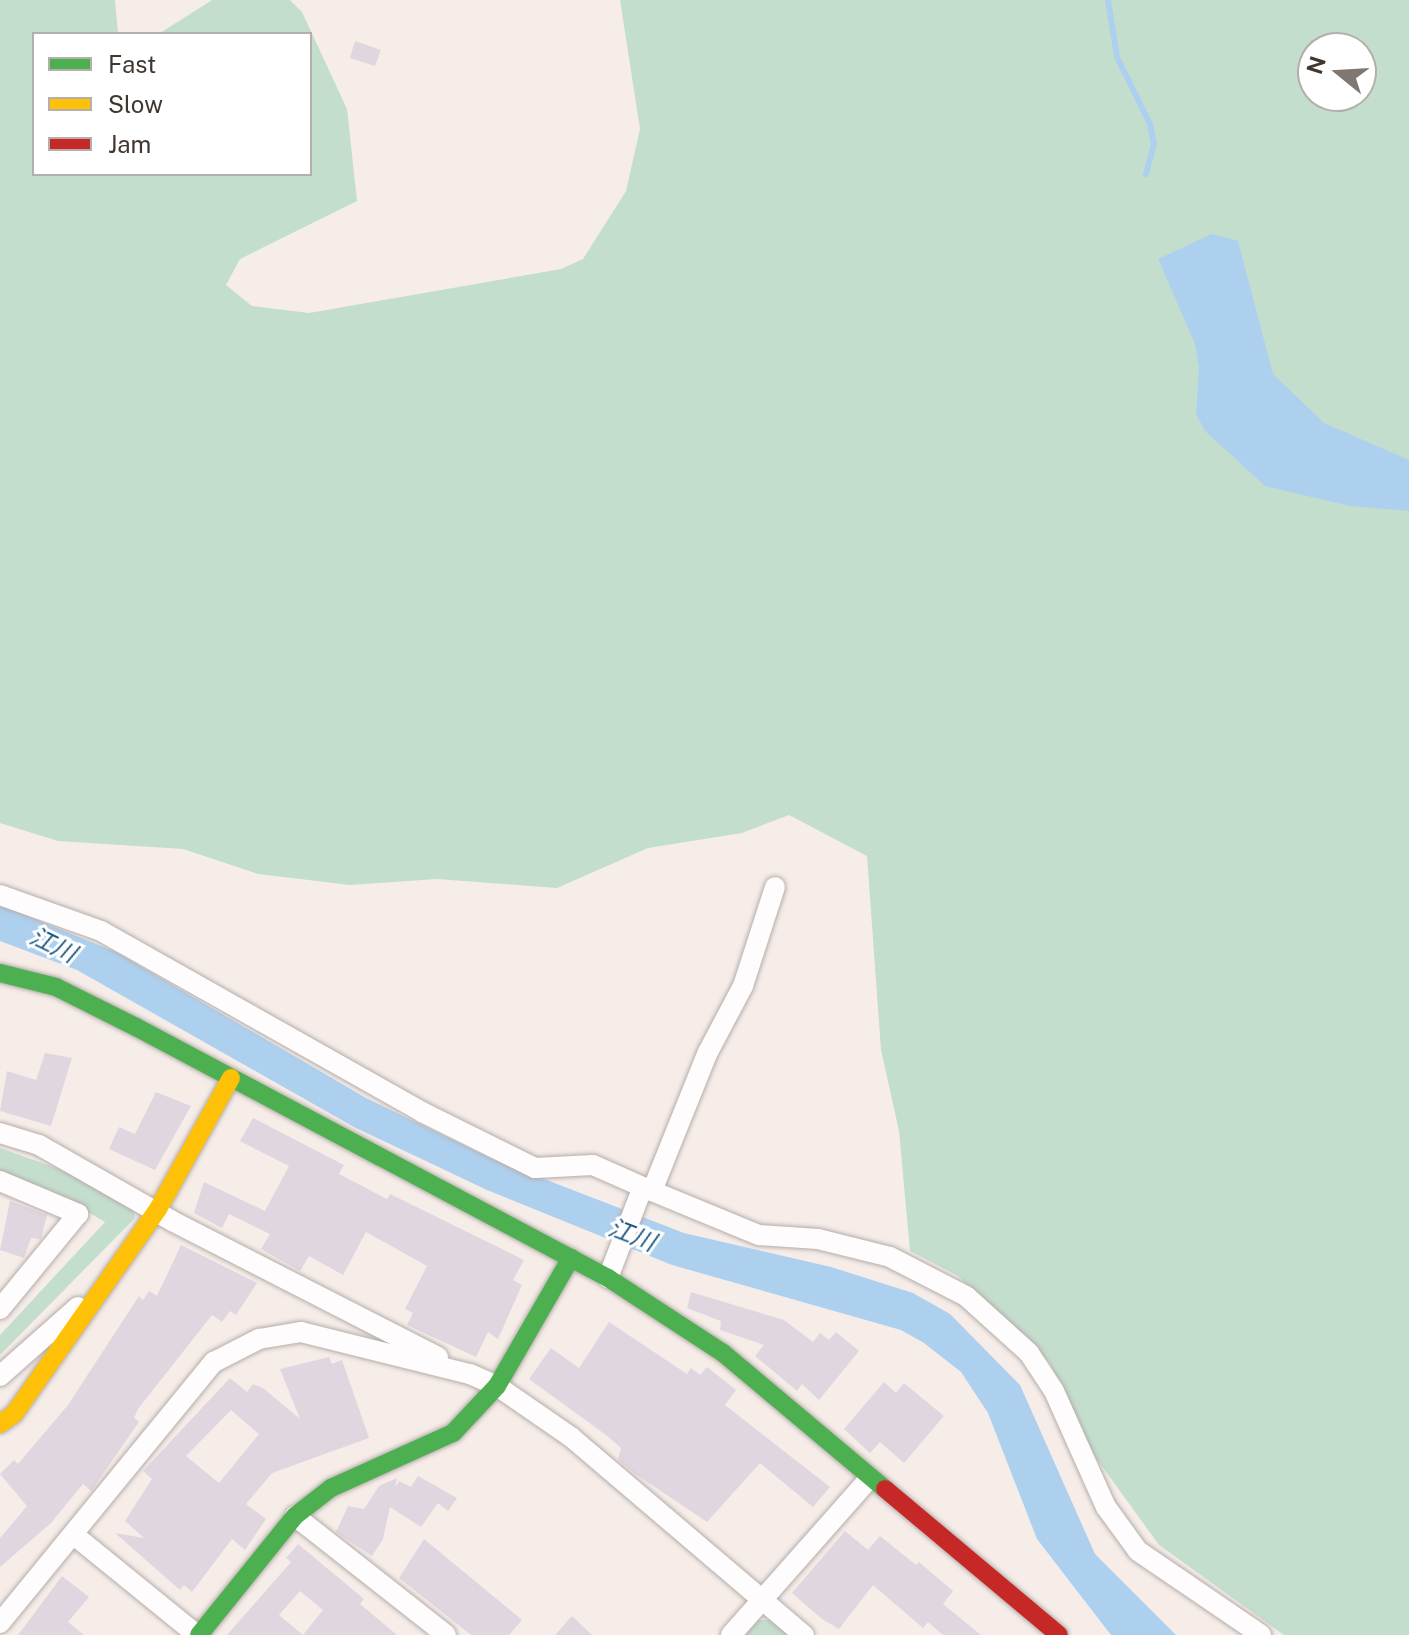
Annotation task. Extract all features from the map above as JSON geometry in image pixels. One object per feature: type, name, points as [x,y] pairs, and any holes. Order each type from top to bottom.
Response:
[{"type":"street","points":[[608,1278],[708,1052],[743,986],[775,887]]},
{"type":"street","points":[[0,895],[101,931],[422,1112],[535,1168],[593,1165],[759,1235],[818,1239],[890,1257],[966,1296],[1029,1353],[1054,1391],[1106,1507],[1138,1551],[1261,1635]]},
{"type":"street","points":[[0,973],[56,987],[608,1278],[723,1353],[869,1479],[1059,1635]]},
{"type":"street","points":[[0,1424],[14,1414],[95,1292],[158,1209],[231,1078]]},
{"type":"street","points":[[0,1133],[39,1145],[497,1386],[571,1437],[804,1635]]},
{"type":"street","points":[[0,1181],[78,1214],[0,1309]]},
{"type":"street","points":[[74,1535],[198,1635],[295,1516],[331,1488],[453,1433],[497,1386],[571,1258]]},
{"type":"street","points":[[0,1376],[95,1292]]},
{"type":"street","points":[[0,1623],[214,1362],[259,1339],[301,1332],[470,1374]]},
{"type":"street","points":[[731,1635],[869,1479]]},
{"type":"street","points":[[295,1516],[446,1635]]},
{"type":"green space","points":[[0,0],[115,0],[118,32],[32,32],[32,176],[312,176],[312,34],[347,109],[357,201],[240,259],[226,285],[252,306],[309,313],[561,269],[583,259],[626,191],[640,129],[620,0],[1409,0],[1409,1635],[1284,1635],[1159,1545],[1091,1451],[1050,1363],[958,1276],[910,1251],[899,1131],[881,1050],[867,856],[789,815],[742,833],[648,848],[557,888],[437,879],[350,885],[258,874],[183,849],[58,841],[0,823]]},
{"type":"green space","points":[[212,0],[290,0],[302,12],[311,32],[162,32]]},
{"type":"green space","points":[[0,1148],[70,1173],[133,1206],[135,1218],[0,1355],[0,1335],[105,1222],[50,1190],[0,1173]]},
{"type":"green space","points":[[758,1620],[770,1620],[789,1635],[745,1635]]},
{"type":"water","points":[[1212,234],[1238,241],[1273,374],[1324,423],[1409,460],[1409,511],[1350,506],[1265,486],[1205,431],[1196,414],[1199,368],[1195,344],[1158,259]]},
{"type":"water","name":"江川","points":[[0,905],[116,952],[366,1098],[490,1158],[684,1233],[831,1267],[913,1293],[950,1314],[1020,1385],[1095,1554],[1176,1635],[1111,1635],[1037,1539],[988,1413],[961,1372],[924,1343],[901,1330],[672,1265],[487,1190],[354,1127],[77,970],[0,941]]},
{"type":"building","points":[[355,41],[381,50],[375,66],[350,58]]},
{"type":"building","points":[[45,1053],[72,1058],[51,1126],[0,1111],[7,1071],[36,1080]]},
{"type":"building","points":[[156,1092],[191,1106],[155,1170],[109,1149],[119,1127],[135,1134]]},
{"type":"building","points":[[253,1118],[344,1165],[339,1174],[387,1199],[390,1194],[524,1260],[513,1280],[522,1285],[498,1339],[488,1332],[476,1357],[407,1325],[413,1313],[405,1309],[427,1266],[366,1232],[343,1275],[309,1256],[300,1271],[261,1249],[270,1234],[229,1214],[222,1228],[194,1213],[204,1182],[265,1211],[289,1166],[240,1141]]},
{"type":"building","points":[[10,1201],[47,1215],[41,1239],[31,1238],[24,1258],[0,1250]]},
{"type":"building","points":[[181,1245],[257,1283],[236,1315],[230,1311],[222,1322],[212,1315],[138,1409],[134,1418],[139,1422],[91,1491],[83,1484],[51,1523],[0,1567],[0,1538],[27,1506],[0,1474],[14,1460],[18,1464],[68,1405],[139,1296],[143,1300],[149,1291],[157,1296]]},
{"type":"building","points":[[691,1292],[784,1320],[813,1342],[820,1333],[829,1340],[836,1332],[859,1351],[819,1400],[802,1384],[797,1391],[755,1356],[764,1345],[720,1330],[721,1321],[687,1308]]},
{"type":"building","points":[[609,1322],[687,1374],[691,1368],[700,1375],[707,1367],[736,1390],[725,1405],[830,1487],[813,1507],[760,1463],[707,1522],[634,1473],[618,1460],[621,1448],[529,1379],[551,1348],[579,1368]]},
{"type":"building","points":[[329,1357],[332,1364],[342,1360],[369,1438],[272,1473],[246,1504],[266,1519],[245,1550],[232,1539],[192,1592],[184,1585],[180,1590],[115,1533],[144,1538],[125,1521],[152,1479],[143,1471],[230,1378],[247,1392],[253,1384],[263,1388],[300,1419],[280,1369]],"holes":[[[231,1410],[259,1434],[219,1483],[186,1456]]]},
{"type":"building","points":[[884,1382],[896,1393],[904,1383],[944,1416],[904,1463],[880,1442],[870,1453],[844,1429]]},
{"type":"building","points":[[418,1476],[457,1498],[448,1511],[438,1503],[421,1527],[390,1507],[383,1539],[372,1556],[336,1532],[348,1506],[364,1509],[379,1486],[397,1478],[395,1487],[399,1481],[411,1487]]},
{"type":"building","points":[[845,1531],[868,1550],[880,1536],[916,1565],[919,1562],[953,1591],[943,1604],[981,1635],[943,1635],[928,1622],[923,1628],[873,1585],[839,1629],[822,1619],[792,1593]]},
{"type":"building","points":[[424,1539],[522,1620],[509,1635],[471,1635],[399,1578]]},
{"type":"building","points":[[298,1544],[364,1599],[360,1604],[397,1635],[303,1635],[227,1635],[291,1562],[286,1558]],"holes":[[[300,1591],[323,1610],[303,1635],[279,1615]]]},
{"type":"building","points":[[62,1576],[89,1597],[68,1622],[84,1635],[18,1635]]},
{"type":"building","points":[[572,1616],[592,1635],[555,1635]]},
{"type":"waterway","points":[[1108,0],[1117,57],[1150,124],[1154,144],[1146,174]]},
{"type":"traffic: fast","points":[[0,973],[56,987],[136,1027],[608,1278],[723,1353],[885,1489]]},
{"type":"traffic: fast","points":[[199,1635],[295,1516],[331,1488],[453,1433],[497,1386],[571,1258]]},
{"type":"traffic: slow","points":[[0,1424],[14,1414],[158,1209],[231,1078]]},
{"type":"traffic: jam","points":[[885,1489],[1059,1635]]}]
